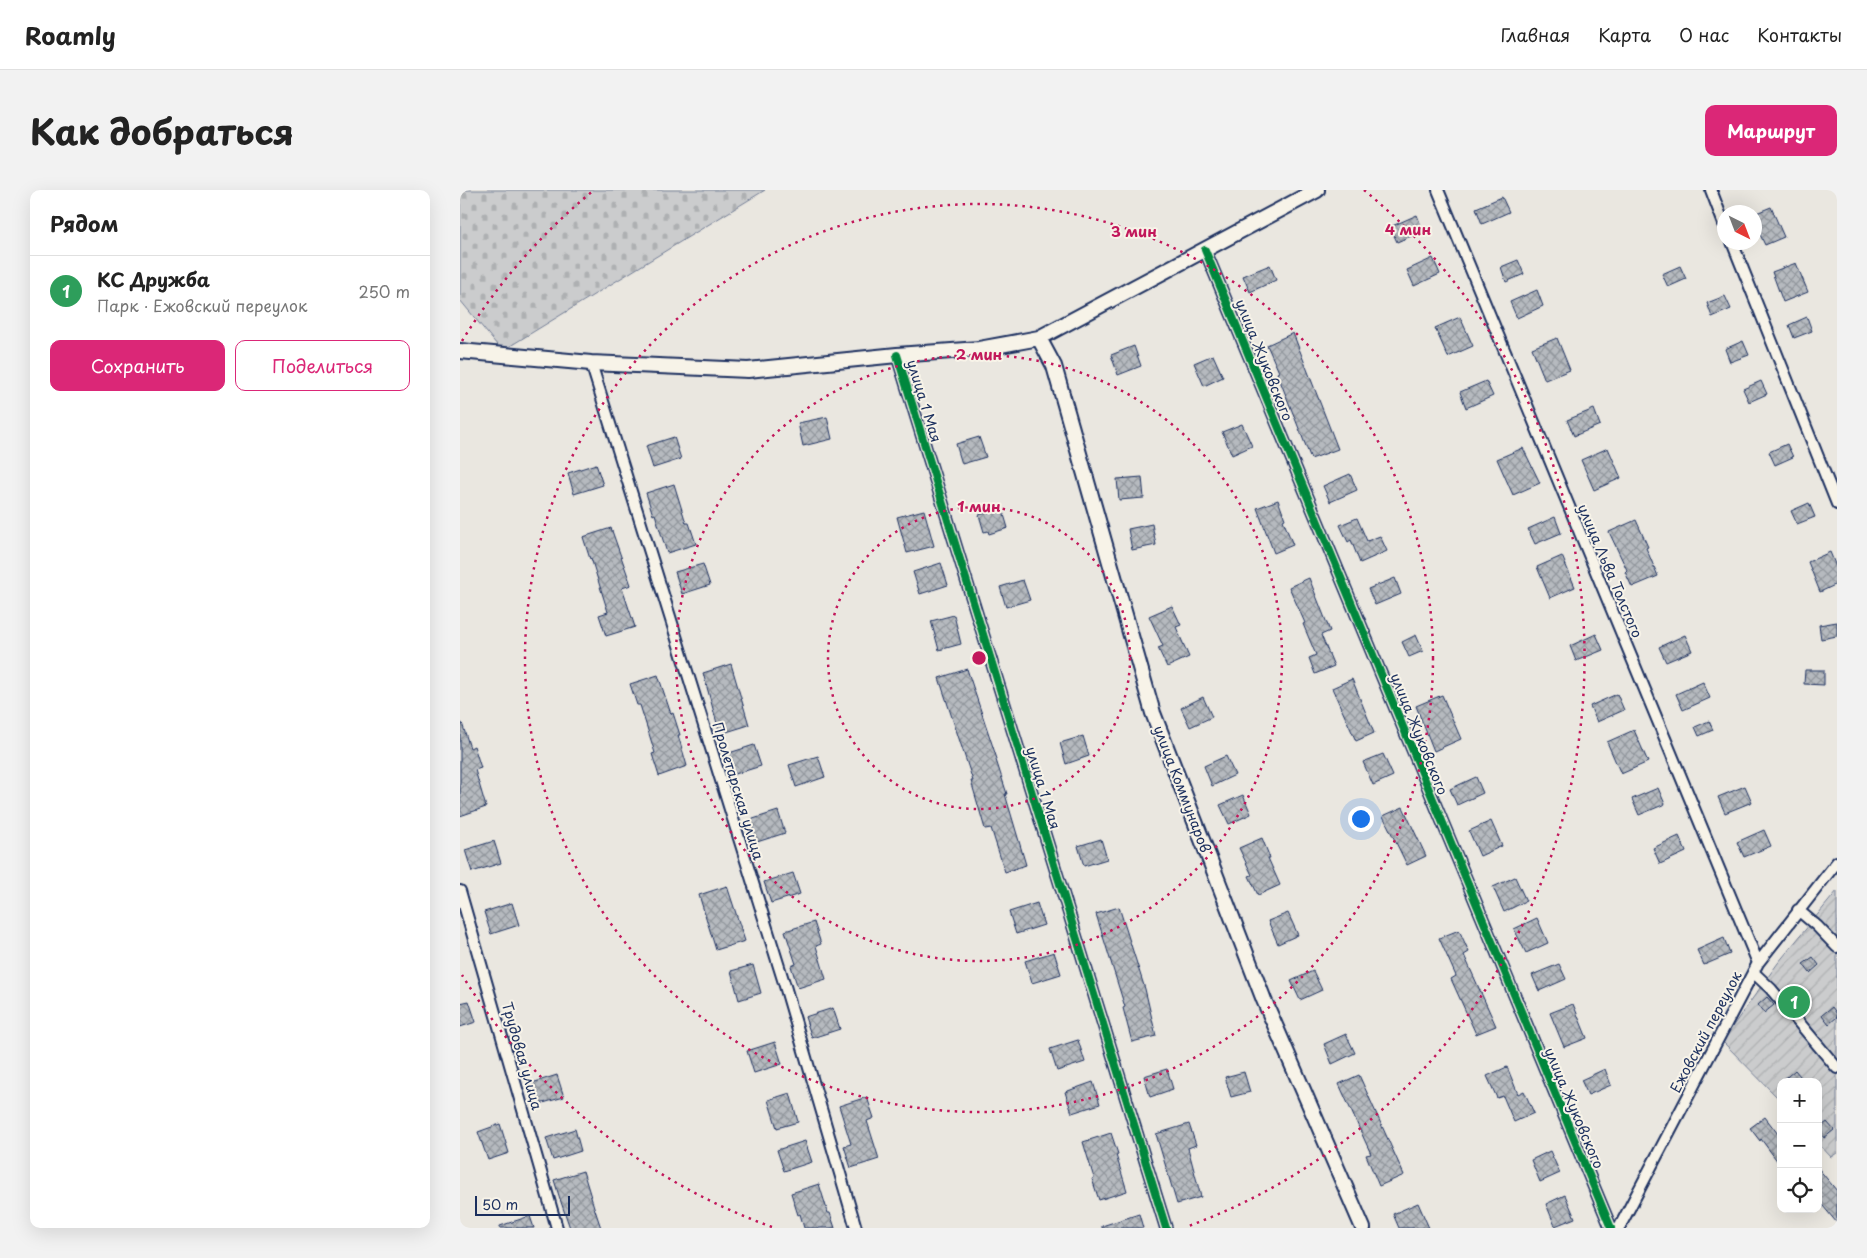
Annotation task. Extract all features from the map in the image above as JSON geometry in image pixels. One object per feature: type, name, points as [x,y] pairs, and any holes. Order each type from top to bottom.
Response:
[{"type":"main road","points":[[460,351],[591,364],[748,370],[897,355],[980,349],[1039,338],[1317,190]]},
{"type":"main road","name":"улица Коммунаров","points":[[1039,338],[1054,366],[1153,713],[1264,1000],[1363,1228]]},
{"type":"street","name":"улица Льва Толстого","points":[[1438,190],[1755,967]]},
{"type":"street","points":[[1711,190],[1717,206]]},
{"type":"street","name":"улица Жуковского","points":[[1205,250],[1611,1228]]},
{"type":"street","points":[[1735,250],[1837,504]]},
{"type":"street","name":"улица 1 Мая","points":[[897,355],[1166,1228]]},
{"type":"street","name":"Пролетарская улица","points":[[591,364],[785,986],[856,1228]]},
{"type":"street","name":"Ежовский переулок","points":[[1619,1228],[1755,967],[1837,862]]},
{"type":"street","name":"Трудовая улица","points":[[460,891],[557,1228]]},
{"type":"street","points":[[1798,910],[1837,947]]},
{"type":"street","points":[[1755,967],[1837,1068]]},
{"type":"green space","points":[[460,190],[765,190],[502,351],[460,300]]},
{"type":"green space","points":[[1837,891],[1837,1153],[1831,1157],[1822,1147],[1822,1078],[1777,1078],[1777,1097],[1722,1041],[1778,963]]},
{"type":"building","points":[[1502,197],[1509,212],[1482,224],[1476,208]]},
{"type":"building","points":[[1771,207],[1784,237],[1765,245],[1762,239],[1762,211]]},
{"type":"building","points":[[1417,215],[1423,231],[1397,242],[1390,227]]},
{"type":"building","points":[[1433,258],[1440,274],[1414,286],[1407,270]]},
{"type":"building","points":[[1518,260],[1524,274],[1506,282],[1501,267]]},
{"type":"building","points":[[1796,263],[1808,292],[1783,302],[1772,272]]},
{"type":"building","points":[[1270,265],[1276,280],[1250,292],[1243,276]]},
{"type":"building","points":[[1680,266],[1686,279],[1668,287],[1662,274]]},
{"type":"building","points":[[1537,290],[1543,306],[1517,318],[1510,302]]},
{"type":"building","points":[[1725,296],[1731,309],[1712,317],[1707,303]]},
{"type":"building","points":[[1460,317],[1473,346],[1448,357],[1435,328]]},
{"type":"building","points":[[1807,317],[1812,331],[1794,338],[1789,325]]},
{"type":"building","points":[[1293,333],[1338,449],[1311,459],[1267,345]]},
{"type":"building","points":[[1557,338],[1570,370],[1545,380],[1532,348]]},
{"type":"building","points":[[1743,341],[1749,355],[1730,362],[1725,349]]},
{"type":"building","points":[[1134,346],[1141,366],[1118,375],[1111,355]]},
{"type":"building","points":[[1213,355],[1223,377],[1204,386],[1194,363]]},
{"type":"building","points":[[1486,381],[1493,396],[1466,408],[1460,392]]},
{"type":"building","points":[[1761,381],[1767,394],[1749,402],[1743,389]]},
{"type":"building","points":[[1594,409],[1600,425],[1574,436],[1567,420]]},
{"type":"building","points":[[827,417],[832,439],[803,446],[798,423]]},
{"type":"building","points":[[1242,424],[1252,446],[1232,455],[1222,432]]},
{"type":"building","points":[[674,437],[681,459],[653,468],[646,446]]},
{"type":"building","points":[[979,437],[986,457],[962,464],[956,444]]},
{"type":"building","points":[[1787,444],[1793,457],[1775,465],[1769,452]]},
{"type":"building","points":[[1523,448],[1540,483],[1513,495],[1497,459]]},
{"type":"building","points":[[1608,448],[1621,478],[1594,490],[1581,460]]},
{"type":"building","points":[[596,464],[603,485],[574,494],[568,473]]},
{"type":"building","points":[[1350,474],[1357,490],[1330,502],[1323,486]]},
{"type":"building","points":[[1142,477],[1144,498],[1119,500],[1117,479]]},
{"type":"building","points":[[674,484],[686,523],[689,523],[696,544],[667,553],[655,514],[653,515],[646,493]]},
{"type":"building","points":[[1278,500],[1285,519],[1283,520],[1293,545],[1274,553],[1257,508]]},
{"type":"building","points":[[1809,503],[1815,517],[1797,524],[1791,511]]},
{"type":"building","points":[[1002,508],[1008,528],[989,534],[988,531],[984,532],[979,515]]},
{"type":"building","points":[[924,510],[934,546],[907,553],[897,517]]},
{"type":"building","points":[[1555,517],[1561,533],[1535,544],[1528,529]]},
{"type":"building","points":[[1357,518],[1367,541],[1380,536],[1387,551],[1360,563],[1351,540],[1348,542],[1340,525]]},
{"type":"building","points":[[1636,520],[1658,576],[1632,587],[1625,572],[1627,570],[1609,532]]},
{"type":"building","points":[[1152,524],[1156,545],[1132,550],[1128,529]]},
{"type":"building","points":[[611,528],[631,585],[622,588],[635,627],[606,636],[599,615],[608,612],[583,537]]},
{"type":"building","points":[[1830,552],[1837,569],[1837,584],[1820,592],[1808,562]]},
{"type":"building","points":[[1562,556],[1575,587],[1550,598],[1537,567]]},
{"type":"building","points":[[941,563],[948,585],[920,594],[913,572]]},
{"type":"building","points":[[703,564],[710,585],[682,594],[675,572]]},
{"type":"building","points":[[1309,578],[1330,631],[1321,635],[1334,666],[1315,674],[1309,658],[1316,655],[1303,624],[1305,623],[1289,587]]},
{"type":"building","points":[[1395,578],[1401,594],[1375,605],[1368,589]]},
{"type":"building","points":[[1023,580],[1030,600],[1006,607],[1000,587]]},
{"type":"building","points":[[1172,606],[1181,625],[1176,627],[1189,657],[1167,667],[1158,648],[1163,646],[1149,616]]},
{"type":"building","points":[[954,615],[961,644],[939,650],[931,621]]},
{"type":"building","points":[[1837,622],[1837,636],[1821,639],[1819,625]]},
{"type":"building","points":[[1596,634],[1603,650],[1576,661],[1570,646]]},
{"type":"building","points":[[1416,635],[1423,651],[1409,657],[1402,642]]},
{"type":"building","points":[[1685,635],[1692,651],[1666,662],[1659,647]]},
{"type":"building","points":[[731,664],[749,725],[720,734],[703,673]]},
{"type":"building","points":[[967,669],[997,759],[1007,794],[1005,794],[1026,865],[1005,872],[991,828],[985,829],[971,781],[973,781],[939,678]]},
{"type":"building","points":[[1805,670],[1824,670],[1824,685],[1804,684]]},
{"type":"building","points":[[658,675],[671,714],[673,713],[687,766],[659,776],[652,754],[655,753],[640,705],[637,705],[630,684]]},
{"type":"building","points":[[1352,679],[1374,733],[1356,741],[1332,688]]},
{"type":"building","points":[[1703,682],[1710,698],[1683,710],[1676,694]]},
{"type":"building","points":[[1617,694],[1624,710],[1597,722],[1590,706]]},
{"type":"building","points":[[1442,695],[1461,739],[1434,751],[1416,706]]},
{"type":"building","points":[[1203,697],[1212,717],[1190,727],[1181,708]]},
{"type":"building","points":[[1709,721],[1713,730],[1699,736],[1695,727]]},
{"type":"building","points":[[460,723],[462,723],[470,748],[474,746],[481,768],[475,770],[486,807],[460,816]]},
{"type":"building","points":[[1634,730],[1648,762],[1621,774],[1607,742]]},
{"type":"building","points":[[1083,736],[1089,756],[1066,764],[1060,743]]},
{"type":"building","points":[[754,745],[761,766],[732,775],[726,754]]},
{"type":"building","points":[[1383,754],[1393,776],[1373,785],[1363,762]]},
{"type":"building","points":[[818,756],[825,777],[796,787],[789,765]]},
{"type":"building","points":[[1226,756],[1235,775],[1212,786],[1204,766]]},
{"type":"building","points":[[1476,777],[1483,793],[1457,805],[1450,789]]},
{"type":"building","points":[[1745,786],[1752,802],[1725,813],[1718,797]]},
{"type":"building","points":[[1658,788],[1665,804],[1639,815],[1632,799]]},
{"type":"building","points":[[1243,795],[1251,814],[1229,824],[1220,805]]},
{"type":"building","points":[[1403,807],[1426,856],[1407,865],[1383,816]]},
{"type":"building","points":[[778,811],[785,833],[757,842],[750,820]]},
{"type":"building","points":[[1491,821],[1502,846],[1480,856],[1469,831]]},
{"type":"building","points":[[1764,830],[1771,846],[1744,857],[1737,842]]},
{"type":"building","points":[[1679,836],[1686,852],[1660,864],[1653,848]]},
{"type":"building","points":[[1262,838],[1270,858],[1268,858],[1280,885],[1258,895],[1249,876],[1252,875],[1239,848]]},
{"type":"building","points":[[1101,839],[1107,859],[1084,866],[1078,846]]},
{"type":"building","points":[[494,841],[501,863],[472,872],[465,850]]},
{"type":"building","points":[[793,873],[800,894],[771,903],[764,882]]},
{"type":"building","points":[[1515,877],[1526,901],[1504,912],[1493,887]]},
{"type":"building","points":[[727,886],[745,941],[716,950],[699,895]]},
{"type":"building","points":[[512,903],[519,925],[491,934],[484,912]]},
{"type":"building","points":[[1037,903],[1044,925],[1016,934],[1009,912]]},
{"type":"building","points":[[1119,907],[1145,989],[1156,1036],[1132,1042],[1123,1008],[1125,1007],[1096,914]]},
{"type":"building","points":[[1288,913],[1298,935],[1278,944],[1268,921]]},
{"type":"building","points":[[1537,918],[1548,943],[1526,953],[1514,929]]},
{"type":"building","points":[[814,922],[821,944],[816,946],[826,979],[798,988],[791,966],[796,964],[785,931]]},
{"type":"building","points":[[1459,930],[1469,952],[1464,955],[1496,1026],[1476,1034],[1451,979],[1456,976],[1439,938]]},
{"type":"building","points":[[1724,938],[1730,954],[1704,965],[1697,950]]},
{"type":"building","points":[[1054,952],[1061,974],[1032,983],[1025,961]]},
{"type":"building","points":[[1813,957],[1819,965],[1810,973],[1803,964]]},
{"type":"building","points":[[1559,964],[1566,979],[1539,991],[1532,975]]},
{"type":"building","points":[[753,965],[761,993],[739,1000],[731,971]]},
{"type":"building","points":[[1313,971],[1322,990],[1300,1000],[1291,981]]},
{"type":"building","points":[[1767,997],[1774,1005],[1764,1013],[1758,1005]]},
{"type":"building","points":[[469,1001],[476,1022],[460,1027],[460,1003]]},
{"type":"building","points":[[1573,1004],[1587,1038],[1564,1047],[1550,1013]]},
{"type":"building","points":[[1832,1007],[1837,1017],[1829,1024],[1822,1015]]},
{"type":"building","points":[[833,1008],[840,1029],[812,1038],[805,1017]]},
{"type":"building","points":[[1346,1034],[1355,1053],[1332,1064],[1324,1044]]},
{"type":"building","points":[[1078,1040],[1085,1062],[1057,1071],[1050,1049]]},
{"type":"building","points":[[775,1042],[782,1064],[754,1073],[747,1051]]},
{"type":"building","points":[[1507,1067],[1518,1094],[1524,1091],[1534,1113],[1514,1122],[1503,1096],[1497,1098],[1487,1076]]},
{"type":"building","points":[[1167,1069],[1173,1089],[1150,1097],[1144,1076]]},
{"type":"building","points":[[1605,1069],[1611,1085],[1588,1095],[1581,1080]]},
{"type":"building","points":[[1795,1070],[1802,1078],[1786,1078]]},
{"type":"building","points":[[1244,1072],[1250,1092],[1231,1097],[1225,1077]]},
{"type":"building","points":[[557,1075],[564,1097],[536,1105],[529,1084]]},
{"type":"building","points":[[1359,1075],[1404,1175],[1379,1186],[1366,1155],[1371,1154],[1339,1084]]},
{"type":"building","points":[[1093,1082],[1100,1104],[1072,1113],[1065,1092]]},
{"type":"building","points":[[790,1093],[798,1122],[777,1128],[768,1100]]},
{"type":"building","points":[[867,1097],[874,1118],[867,1121],[879,1159],[851,1168],[844,1146],[851,1144],[839,1106]]},
{"type":"building","points":[[1765,1117],[1777,1133],[1777,1161],[1761,1139],[1760,1141],[1750,1128]]},
{"type":"building","points":[[1827,1122],[1834,1130],[1824,1138],[1822,1126]]},
{"type":"building","points":[[500,1124],[509,1153],[488,1160],[478,1132]]},
{"type":"building","points":[[1189,1124],[1196,1145],[1188,1148],[1201,1197],[1177,1204],[1156,1134]]},
{"type":"building","points":[[575,1129],[581,1151],[553,1160],[546,1138]]},
{"type":"building","points":[[1111,1133],[1127,1191],[1099,1200],[1083,1142]]},
{"type":"building","points":[[805,1141],[812,1162],[784,1171],[777,1150]]},
{"type":"building","points":[[1550,1151],[1560,1173],[1540,1182],[1531,1160]]},
{"type":"building","points":[[583,1171],[601,1228],[570,1228],[554,1180]]},
{"type":"building","points":[[1822,1173],[1837,1191],[1837,1223],[1822,1205]]},
{"type":"building","points":[[819,1184],[835,1228],[804,1228],[800,1214],[798,1215],[791,1193]]},
{"type":"building","points":[[1565,1195],[1575,1218],[1555,1226],[1546,1204]]},
{"type":"building","points":[[1418,1203],[1429,1228],[1399,1228],[1393,1214]]},
{"type":"building","points":[[1139,1214],[1143,1228],[1102,1228],[1102,1226]]},
{"type":"building","points":[[530,1216],[534,1228],[500,1228],[500,1226]]},
{"type":"cycle path","points":[[1205,250],[1611,1228]]},
{"type":"cycle path","points":[[897,355],[1166,1228]]},
{"type":"place","name":"КС Дружба","points":[[1794,1002]]}]
